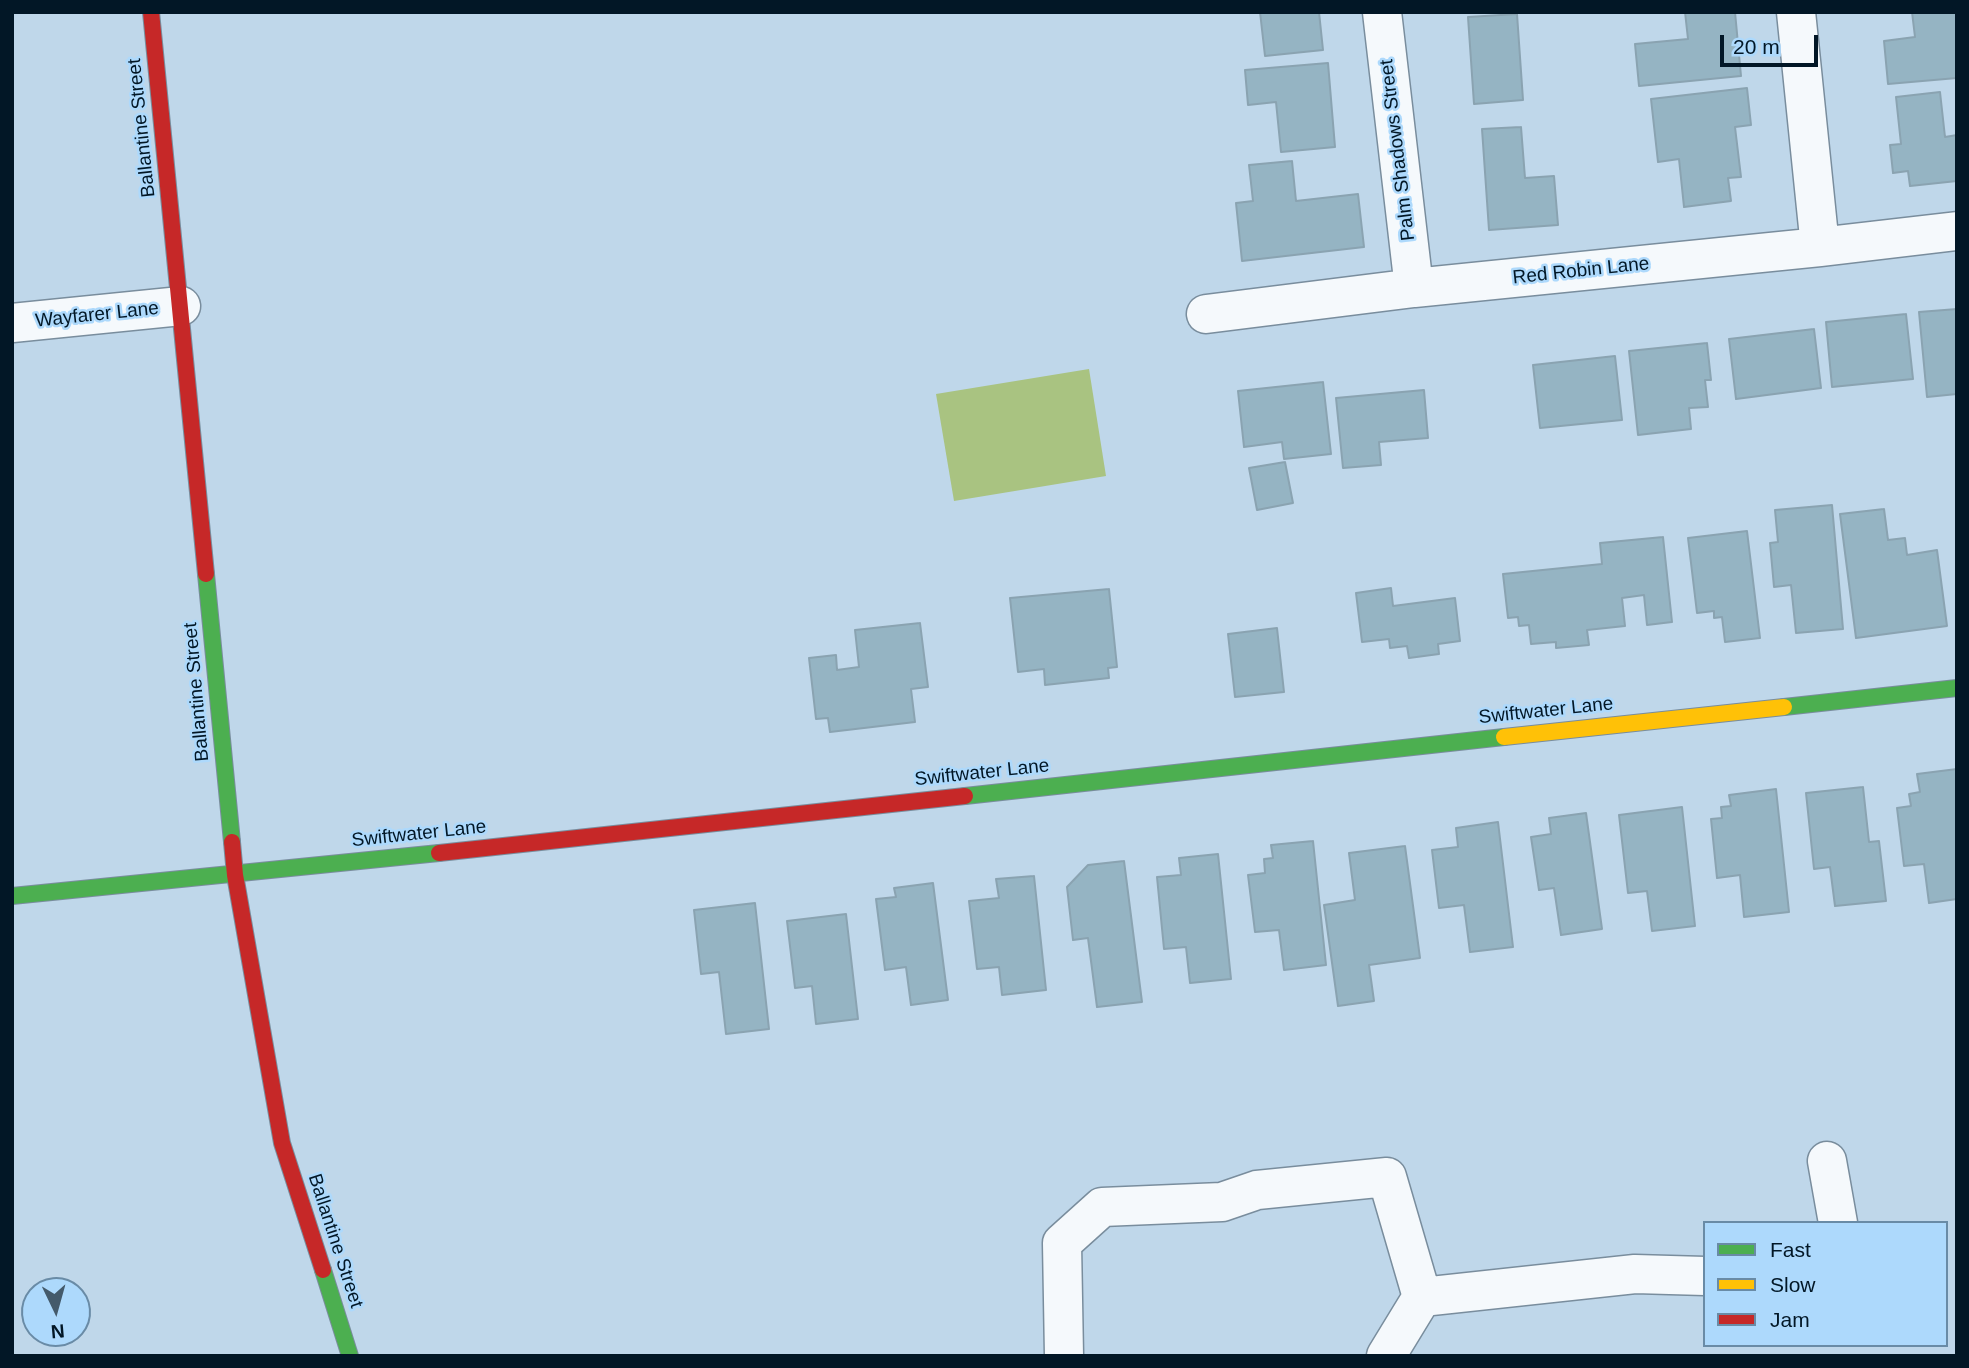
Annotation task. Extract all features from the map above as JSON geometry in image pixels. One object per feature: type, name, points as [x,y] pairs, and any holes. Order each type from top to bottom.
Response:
[{"type":"street","name":"Ballantine Street","points":[[151,12],[235,875],[282,1143],[350,1356]]},
{"type":"street","name":"Palm Shadows Street","points":[[1382,12],[1414,288]]},
{"type":"street","points":[[1796,12],[1820,247]]},
{"type":"street","name":"Red Robin Lane","points":[[1206,314],[1414,288],[1957,231]]},
{"type":"street","name":"Wayfarer Lane","points":[[12,323],[181,306]]},
{"type":"street","name":"Swiftwater Lane","points":[[12,896],[235,875],[1957,688]]},
{"type":"street","points":[[1827,1161],[1838,1221]]},
{"type":"street","points":[[1064,1356],[1062,1243],[1102,1207],[1222,1202],[1257,1190],[1387,1177],[1422,1297],[1386,1356]]},
{"type":"street","points":[[1422,1297],[1635,1274],[1703,1276]]},
{"type":"shaded area","points":[[1089,369],[1106,476],[954,501],[936,394]]},
{"type":"building","points":[[1260,12],[1319,12],[1323,50],[1265,56]]},
{"type":"building","points":[[1685,12],[1735,12],[1741,76],[1639,86],[1635,44],[1688,39]]},
{"type":"building","points":[[1912,12],[1957,12],[1957,78],[1888,84],[1884,41],[1915,37]]},
{"type":"building","points":[[1517,14],[1523,100],[1474,104],[1468,17]]},
{"type":"building","points":[[1328,63],[1335,147],[1281,152],[1276,102],[1248,105],[1245,70]]},
{"type":"building","points":[[1747,88],[1751,125],[1735,127],[1741,177],[1728,178],[1731,201],[1684,207],[1679,159],[1658,162],[1651,99]]},
{"type":"building","points":[[1940,92],[1945,137],[1957,135],[1957,181],[1910,186],[1908,171],[1893,173],[1890,145],[1901,144],[1896,97]]},
{"type":"building","points":[[1521,127],[1525,178],[1554,176],[1558,225],[1489,230],[1482,129]]},
{"type":"building","points":[[1292,161],[1296,201],[1358,194],[1364,247],[1242,261],[1236,203],[1253,201],[1249,165]]},
{"type":"building","points":[[1957,309],[1957,394],[1927,397],[1919,312]]},
{"type":"building","points":[[1906,314],[1913,379],[1832,387],[1826,322]]},
{"type":"building","points":[[1814,329],[1821,388],[1736,399],[1729,339]]},
{"type":"building","points":[[1707,343],[1711,380],[1705,380],[1708,407],[1689,408],[1691,429],[1638,435],[1629,351]]},
{"type":"building","points":[[1615,356],[1622,420],[1540,428],[1533,365]]},
{"type":"building","points":[[1323,382],[1331,454],[1284,459],[1282,442],[1244,447],[1238,391]]},
{"type":"building","points":[[1424,390],[1428,438],[1379,442],[1381,465],[1343,468],[1336,398]]},
{"type":"building","points":[[1285,462],[1293,503],[1257,510],[1249,468]]},
{"type":"building","points":[[1832,505],[1843,629],[1796,633],[1791,585],[1774,587],[1770,543],[1778,542],[1775,510]]},
{"type":"building","points":[[1884,509],[1888,540],[1905,538],[1907,555],[1937,550],[1947,626],[1856,638],[1840,514]]},
{"type":"building","points":[[1747,531],[1760,638],[1725,642],[1722,617],[1714,618],[1714,611],[1697,613],[1688,538]]},
{"type":"building","points":[[1663,537],[1672,622],[1647,625],[1644,595],[1622,598],[1625,626],[1587,630],[1589,645],[1556,648],[1556,642],[1531,644],[1529,625],[1519,626],[1518,617],[1508,618],[1503,574],[1602,564],[1600,543]]},
{"type":"building","points":[[1391,588],[1393,606],[1455,598],[1460,641],[1438,644],[1439,654],[1409,658],[1407,646],[1390,648],[1389,639],[1362,642],[1356,593]]},
{"type":"building","points":[[1109,589],[1117,667],[1108,668],[1109,678],[1045,685],[1044,669],[1018,672],[1010,598]]},
{"type":"building","points":[[920,623],[928,687],[911,689],[915,722],[830,732],[828,718],[816,719],[809,658],[836,655],[837,670],[859,667],[855,630]]},
{"type":"building","points":[[1277,628],[1284,692],[1235,697],[1228,634]]},
{"type":"building","points":[[1957,769],[1957,899],[1929,903],[1924,864],[1904,866],[1897,808],[1911,806],[1909,794],[1920,792],[1917,774]]},
{"type":"building","points":[[1863,787],[1869,842],[1879,841],[1886,901],[1835,906],[1830,867],[1814,869],[1806,793]]},
{"type":"building","points":[[1776,789],[1789,912],[1744,917],[1740,875],[1717,878],[1711,819],[1722,818],[1721,807],[1731,806],[1729,795]]},
{"type":"building","points":[[1682,807],[1695,926],[1652,931],[1647,891],[1628,893],[1619,815]]},
{"type":"building","points":[[1586,813],[1602,929],[1561,935],[1554,888],[1539,890],[1531,837],[1551,834],[1549,818]]},
{"type":"building","points":[[1498,822],[1513,947],[1470,952],[1464,905],[1439,908],[1432,850],[1458,847],[1456,828]]},
{"type":"building","points":[[1313,841],[1326,965],[1284,970],[1279,930],[1255,932],[1248,875],[1265,873],[1264,859],[1273,858],[1271,845]]},
{"type":"building","points":[[1405,846],[1420,958],[1369,965],[1374,1001],[1338,1006],[1324,905],[1355,900],[1349,853]]},
{"type":"building","points":[[1218,854],[1231,979],[1190,983],[1186,947],[1164,949],[1157,877],[1181,875],[1179,858]]},
{"type":"building","points":[[1124,861],[1142,1002],[1097,1007],[1088,938],[1073,940],[1067,887],[1088,865]]},
{"type":"building","points":[[1034,876],[1046,990],[1002,995],[999,967],[977,969],[969,901],[999,898],[996,879]]},
{"type":"building","points":[[933,883],[948,1000],[911,1005],[906,967],[885,970],[876,899],[896,897],[894,888]]},
{"type":"building","points":[[755,903],[769,1029],[726,1034],[719,972],[701,974],[694,910]]},
{"type":"building","points":[[846,914],[858,1019],[816,1024],[812,986],[795,988],[787,921]]},
{"type":"traffic: fast","points":[[206,574],[232,842]]},
{"type":"traffic: fast","points":[[1784,707],[1957,688]]},
{"type":"traffic: fast","points":[[965,796],[1504,737]]},
{"type":"traffic: fast","points":[[12,896],[439,853]]},
{"type":"traffic: fast","points":[[323,1270],[350,1356]]},
{"type":"traffic: slow","points":[[1504,737],[1784,707]]},
{"type":"traffic: jam","points":[[151,12],[206,574]]},
{"type":"traffic: jam","points":[[439,853],[965,796]]},
{"type":"traffic: jam","points":[[232,842],[235,875],[282,1143],[323,1270]]}]
